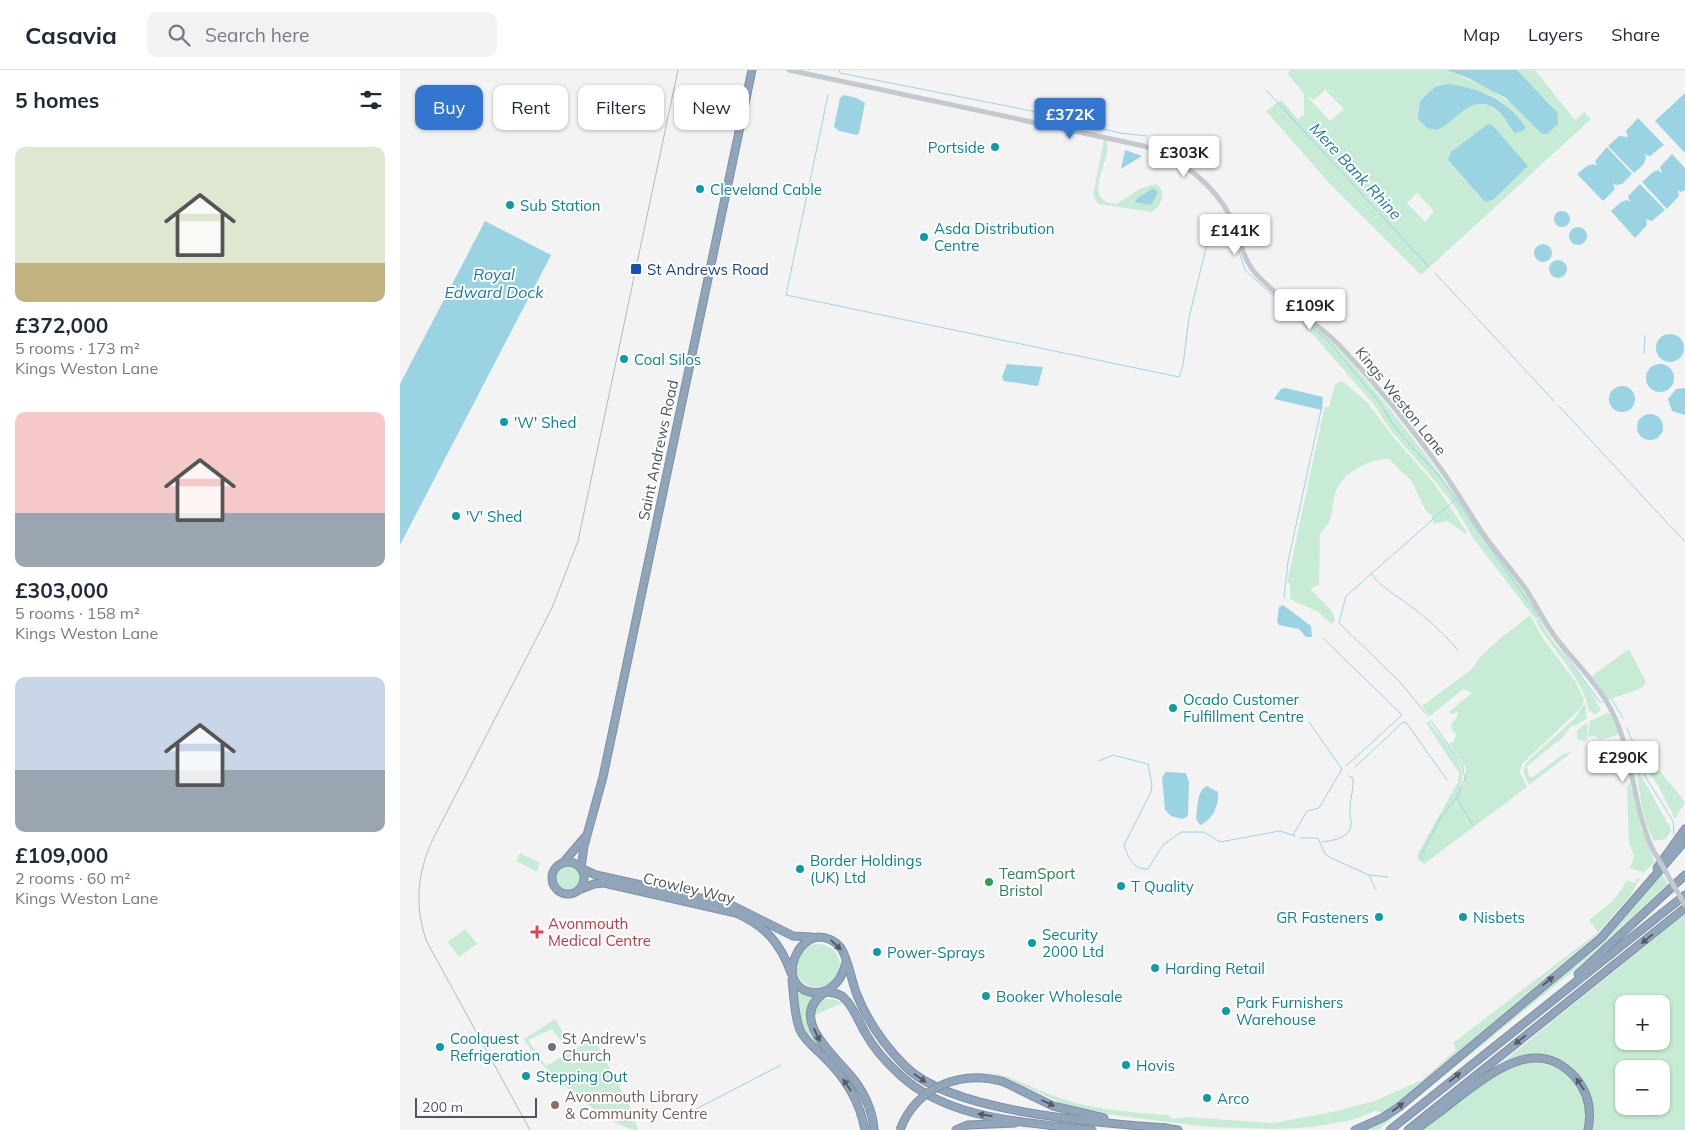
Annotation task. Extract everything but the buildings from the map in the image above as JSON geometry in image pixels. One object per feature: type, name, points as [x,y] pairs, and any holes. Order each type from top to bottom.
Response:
[{"type":"highway","name":"Saint Andrews Road","points":[[581,868],[587,835],[601,786],[752,70]]},
{"type":"highway","points":[[1632,904],[1685,830]]},
{"type":"highway","name":"Saint Andrews Road","points":[[563,863],[587,835]]},
{"type":"highway","points":[[1355,1130],[1382,1118],[1411,1097],[1518,1005],[1583,953],[1632,904],[1685,841]]},
{"type":"highway","points":[[563,863],[574,863],[581,868],[585,879],[581,889],[575,893],[567,895],[555,888],[552,881],[552,873],[563,863]]},
{"type":"highway","name":"Crowley Way","points":[[581,868],[596,875],[731,905],[793,936],[815,937]]},
{"type":"highway","points":[[1544,1005],[1685,875]]},
{"type":"highway","name":"Crowley Way","points":[[581,889],[592,884],[604,883],[736,912],[756,922],[771,935],[783,952],[792,976]]},
{"type":"highway","points":[[1390,1130],[1544,1005],[1685,895]]},
{"type":"highway","points":[[1408,1130],[1685,906]]},
{"type":"highway","points":[[865,1130],[858,1106],[845,1082],[807,1040],[800,1029],[795,1007],[792,976],[798,951],[808,940],[815,937],[832,940],[840,947],[864,1010],[879,1036],[906,1067],[928,1083],[974,1100],[1025,1111],[1167,1128]]},
{"type":"highway","points":[[846,962],[839,979],[816,999],[812,1006],[814,1028],[823,1046],[860,1088],[870,1108],[874,1130]]},
{"type":"highway","points":[[792,976],[801,988],[812,992],[836,993],[844,998],[876,1050],[899,1075],[918,1089],[946,1103],[976,1113],[1092,1130]]},
{"type":"highway","points":[[1416,1130],[1495,1070],[1510,1062],[1532,1058],[1557,1063],[1578,1080],[1588,1102],[1588,1130]]},
{"type":"highway","points":[[900,1130],[915,1104],[938,1086],[967,1077],[988,1078],[1004,1082],[1065,1110],[1178,1130]]},
{"type":"highway","points":[[956,1130],[968,1125],[1006,1123],[1068,1127]]},
{"type":"street","name":"Kings Weston Lane","points":[[788,70],[1144,146],[1176,160],[1197,176],[1215,194],[1231,218],[1247,261],[1255,273],[1273,290],[1327,333],[1367,378],[1442,471],[1485,536],[1524,588],[1553,634],[1599,690],[1622,734],[1638,809],[1652,848],[1685,906]]},
{"type":"green space","points":[[1291,70],[1446,70],[1489,88],[1518,108],[1552,106],[1517,70],[1535,70],[1575,120],[1584,112],[1591,119],[1421,275],[1330,184],[1266,111],[1281,100],[1298,119],[1304,115],[1304,93],[1287,74]],"holes":[[[1435,87],[1475,90],[1486,93],[1506,105],[1525,126],[1512,131],[1503,116],[1488,105],[1477,103],[1467,108],[1420,101]],[[1325,90],[1344,109],[1330,121],[1306,95],[1314,100]],[[1449,154],[1528,166],[1493,200],[1485,202],[1450,163]],[[1417,193],[1434,211],[1425,222],[1407,203]]]},
{"type":"green space","points":[[1104,140],[1106,141],[1107,148],[1100,177],[1100,195],[1105,201],[1116,204],[1141,188],[1156,184],[1161,190],[1162,198],[1161,202],[1152,212],[1098,204],[1093,195]]},
{"type":"green space","points":[[1287,309],[1307,319],[1338,349],[1418,444],[1495,549],[1540,616],[1536,620],[1474,539],[1453,504],[1392,432],[1372,402],[1315,337]]},
{"type":"green space","points":[[1342,381],[1369,404],[1389,432],[1433,482],[1467,532],[1466,534],[1447,521],[1434,524],[1431,515],[1426,511],[1411,480],[1388,459],[1364,465],[1349,474],[1338,486],[1333,501],[1331,518],[1320,533],[1319,585],[1310,589],[1332,611],[1335,620],[1332,624],[1318,612],[1290,599],[1290,583],[1287,583],[1323,414],[1325,407],[1329,407],[1335,384]]},
{"type":"green space","points":[[1530,615],[1544,640],[1575,681],[1584,699],[1582,707],[1522,764],[1520,773],[1527,787],[1424,864],[1418,859],[1417,855],[1458,782],[1459,773],[1426,723],[1432,720],[1430,724],[1459,761],[1462,770],[1460,787],[1464,786],[1466,768],[1449,743],[1454,742],[1456,733],[1452,731],[1451,724],[1456,719],[1458,712],[1451,714],[1449,712],[1472,693],[1463,689],[1430,716],[1422,706],[1472,669],[1480,657]]},
{"type":"green space","points":[[1539,619],[1580,675],[1601,711],[1594,715],[1592,711],[1589,712],[1586,700],[1575,676],[1536,621]]},
{"type":"green space","points":[[1629,649],[1646,682],[1642,688],[1608,700],[1592,676]]},
{"type":"green space","points":[[1585,703],[1587,718],[1575,726],[1572,725],[1563,737],[1527,766],[1529,776],[1533,777],[1563,754],[1572,752],[1529,785],[1523,772],[1526,763],[1576,717]]},
{"type":"green space","points":[[1607,713],[1610,714],[1619,734],[1601,740],[1595,736],[1588,737],[1590,721]]},
{"type":"green space","points":[[1588,722],[1587,739],[1584,742],[1582,739],[1579,741],[1577,730]]},
{"type":"green space","points":[[1635,737],[1650,759],[1685,802],[1675,819],[1658,785],[1645,768],[1646,759]]},
{"type":"green space","points":[[1636,767],[1670,827],[1671,831],[1666,839],[1654,841],[1646,823]]},
{"type":"green space","points":[[1630,782],[1641,828],[1655,862],[1641,875],[1642,872],[1630,868],[1634,856],[1629,843],[1627,788]]},
{"type":"green space","points":[[520,853],[540,863],[537,872],[516,861]]},
{"type":"green space","points":[[568,866],[577,870],[581,879],[577,888],[568,892],[559,888],[555,879],[559,870]]},
{"type":"green space","points":[[1662,874],[1668,884],[1573,971],[1378,1130],[1365,1130],[1388,1119],[1409,1103],[1598,945]]},
{"type":"green space","points":[[1637,878],[1640,878],[1631,895],[1597,934],[1394,1105],[1383,1112],[1375,1111],[1352,1120],[1313,1127],[1277,1129],[1208,1127],[1113,1115],[1068,1106],[1007,1078],[985,1072],[1003,1075],[1068,1101],[1124,1111],[1168,1115],[1173,1119],[1186,1117],[1273,1123],[1333,1112],[1374,1101],[1422,1080],[1456,1050],[1453,1043],[1598,932],[1589,920],[1615,898],[1626,880],[1635,883]]},
{"type":"green space","points":[[1685,914],[1685,1130],[1593,1130],[1593,1102],[1581,1079],[1572,1069],[1548,1057],[1534,1055],[1500,1064]]},
{"type":"green space","points":[[465,929],[477,944],[459,957],[448,942]]},
{"type":"green space","points":[[818,944],[830,948],[836,954],[840,966],[836,978],[830,984],[818,988],[806,984],[800,978],[796,966],[800,954],[806,948]]},
{"type":"green space","points":[[796,992],[812,998],[808,1010],[809,1022],[814,1035],[857,1088],[853,1090],[804,1030],[799,1015]]},
{"type":"green space","points":[[823,999],[833,999],[842,1003],[815,1015],[817,1005]]},
{"type":"green space","points":[[555,1019],[570,1044],[564,1045],[552,1029],[528,1040],[536,1052],[534,1054],[524,1039]]},
{"type":"green space","points":[[594,1038],[631,1109],[638,1130],[627,1128],[599,1112],[555,1077],[536,1057],[539,1056],[546,1066]]},
{"type":"green space","points":[[1530,1062],[1556,1068],[1567,1074],[1575,1082],[1585,1103],[1585,1130],[1420,1130],[1502,1071]]},
{"type":"water","points":[[1446,70],[1517,70],[1557,112],[1558,124],[1547,134],[1542,134],[1506,98],[1468,78]]},
{"type":"water","points":[[1449,84],[1483,92],[1501,102],[1518,117],[1525,126],[1525,130],[1515,133],[1501,114],[1483,104],[1475,104],[1437,130],[1427,128],[1418,119],[1420,101],[1435,87]]},
{"type":"water","points":[[1685,93],[1685,153],[1655,121]]},
{"type":"water","points":[[844,95],[857,98],[865,103],[857,135],[839,131],[834,127],[840,98]]},
{"type":"water","points":[[1638,118],[1664,145],[1650,156],[1644,154],[1646,157],[1644,164],[1634,173],[1608,146],[1619,136],[1628,137],[1626,131]]},
{"type":"water","points":[[1488,124],[1493,126],[1528,166],[1493,200],[1485,202],[1448,160],[1451,152]]},
{"type":"water","points":[[1607,147],[1632,174],[1622,184],[1616,185],[1613,183],[1615,189],[1603,201],[1577,174],[1587,166],[1593,164],[1597,166],[1595,161]]},
{"type":"water","points":[[1125,150],[1142,156],[1121,169]]},
{"type":"water","points":[[1672,154],[1685,168],[1685,190],[1681,192],[1678,190],[1679,196],[1667,209],[1642,182],[1653,172],[1658,170],[1662,173],[1660,167]]},
{"type":"water","points":[[1640,184],[1665,210],[1652,221],[1646,219],[1647,225],[1635,238],[1611,211],[1621,202],[1627,200],[1630,202],[1628,196]]},
{"type":"water","points":[[1153,188],[1158,192],[1151,205],[1135,202],[1138,198]]},
{"type":"water","points":[[1559,211],[1565,211],[1570,216],[1568,225],[1559,227],[1554,222],[1554,216]]},
{"type":"water","name":"Royal Edward Dock","points":[[485,221],[551,255],[400,545],[400,384]]},
{"type":"water","points":[[1578,227],[1584,230],[1587,236],[1584,242],[1578,245],[1572,242],[1569,236],[1572,230]]},
{"type":"water","points":[[1543,244],[1549,247],[1552,253],[1549,259],[1543,262],[1537,259],[1534,253],[1537,247]]},
{"type":"water","points":[[1558,260],[1564,263],[1567,269],[1564,275],[1558,278],[1552,275],[1549,269],[1552,263]]},
{"type":"water","points":[[1670,334],[1680,338],[1684,348],[1680,358],[1670,362],[1660,358],[1656,348],[1660,338]]},
{"type":"water","points":[[1007,364],[1043,367],[1038,386],[1004,381],[1002,377]]},
{"type":"water","points":[[1660,364],[1670,368],[1674,378],[1670,388],[1660,392],[1650,388],[1646,378],[1650,368]]},
{"type":"water","points":[[1622,386],[1631,390],[1635,399],[1631,408],[1622,412],[1613,408],[1609,399],[1613,390]]},
{"type":"water","points":[[1285,388],[1323,397],[1322,410],[1274,399],[1281,389]]},
{"type":"water","points":[[1685,388],[1685,415],[1672,411],[1668,399],[1676,389]]},
{"type":"water","points":[[1650,414],[1660,417],[1663,427],[1660,437],[1650,440],[1640,437],[1637,427],[1640,417]]},
{"type":"water","points":[[1283,605],[1311,626],[1312,637],[1306,637],[1299,629],[1279,625],[1277,621],[1279,607]]},
{"type":"water","points":[[1166,772],[1186,773],[1189,782],[1188,816],[1182,819],[1171,816],[1165,810],[1162,777]]},
{"type":"water","points":[[1207,786],[1218,792],[1217,802],[1212,816],[1200,825],[1196,819],[1198,800],[1203,788]]},
{"type":"waterway","points":[[839,70],[840,73],[1027,110],[1120,133],[1147,136]]},
{"type":"waterway","name":"Mere Bank Rhine","points":[[1266,90],[1429,267]]},
{"type":"waterway","points":[[828,95],[786,295],[1179,377],[1183,365],[1189,318],[1213,219],[1222,215],[1234,236],[1245,270],[1278,300]]},
{"type":"waterway","name":"Mere Bank Rhine","points":[[1435,273],[1554,401]]},
{"type":"waterway","points":[[1289,311],[1309,324],[1329,342],[1380,403],[1396,429],[1440,477],[1539,617]]},
{"type":"waterway","points":[[1644,353],[1645,336]]},
{"type":"waterway","name":"Mere Bank Rhine","points":[[1559,406],[1685,542]]},
{"type":"waterway","points":[[1284,597],[1288,562],[1321,410]]},
{"type":"waterway","points":[[1428,716],[1400,682],[1339,623],[1346,596],[1456,499]]},
{"type":"waterway","points":[[1371,573],[1384,587],[1428,620],[1458,650]]},
{"type":"waterway","points":[[1540,619],[1599,701],[1602,702]]},
{"type":"waterway","points":[[1323,638],[1402,715],[1346,766]]},
{"type":"waterway","points":[[1612,700],[1623,718]]},
{"type":"waterway","points":[[1293,835],[1307,811],[1319,808],[1342,769],[1309,722]]},
{"type":"waterway","points":[[1355,767],[1402,723],[1406,722],[1447,780]]},
{"type":"waterway","points":[[1423,860],[1421,855],[1441,817],[1457,797],[1465,779],[1462,764],[1432,722]]},
{"type":"waterway","points":[[1627,728],[1641,762],[1640,768],[1673,821],[1674,834]]},
{"type":"waterway","points":[[1099,761],[1113,755],[1148,764],[1152,785],[1151,792],[1124,845],[1132,862],[1143,869],[1148,869],[1163,845],[1181,832],[1204,832],[1220,842],[1280,831],[1295,836]]},
{"type":"waterway","points":[[1322,842],[1340,838],[1350,830],[1353,778],[1349,776]]},
{"type":"waterway","points":[[1457,798],[1472,824]]},
{"type":"waterway","points":[[1300,838],[1318,838],[1325,854],[1369,875],[1376,890]]},
{"type":"waterway","points":[[1370,875],[1388,877]]},
{"type":"waterway","points":[[696,1109],[781,1065]]},
{"type":"railway","points":[[530,1130],[427,942],[420,916],[419,890],[423,865],[433,839],[552,608],[578,541],[678,70]]},
{"type":"place","name":"Portside","points":[[995,147]]},
{"type":"place","name":"Cleveland Cable","points":[[700,189]]},
{"type":"place","name":"Sub Station","points":[[510,205]]},
{"type":"place","name":"Asda Distribution Centre","points":[[924,237]]},
{"type":"place","name":"St Andrews Road","points":[[636,269]]},
{"type":"place","name":"Coal Silos","points":[[624,359]]},
{"type":"place","name":"'W' Shed","points":[[504,422]]},
{"type":"place","name":"'V' Shed","points":[[456,516]]},
{"type":"place","name":"Ocado Customer Fulfillment Centre","points":[[1173,708]]},
{"type":"place","name":"Border Holdings (UK) Ltd","points":[[800,869]]},
{"type":"place","name":"TeamSport Bristol","points":[[989,882]]},
{"type":"place","name":"T Quality","points":[[1121,886]]},
{"type":"place","name":"GR Fasteners","points":[[1379,917]]},
{"type":"place","name":"Nisbets","points":[[1463,917]]},
{"type":"place","name":"Avonmouth Medical Centre","points":[[537,932]]},
{"type":"place","name":"Security 2000 Ltd","points":[[1032,943]]},
{"type":"place","name":"Power-Sprays","points":[[877,952]]},
{"type":"place","name":"Harding Retail","points":[[1155,968]]},
{"type":"place","name":"Booker Wholesale","points":[[986,996]]},
{"type":"place","name":"Park Furnishers Warehouse","points":[[1226,1011]]},
{"type":"place","name":"Coolquest Refrigeration","points":[[440,1047]]},
{"type":"place","name":"St Andrew's Church","points":[[552,1047]]},
{"type":"place","name":"Hovis","points":[[1126,1065]]},
{"type":"place","name":"Stepping Out","points":[[526,1076]]},
{"type":"place","name":"Arco","points":[[1207,1098]]},
{"type":"place","name":"Avonmouth Library & Community Centre","points":[[555,1105]]}]
